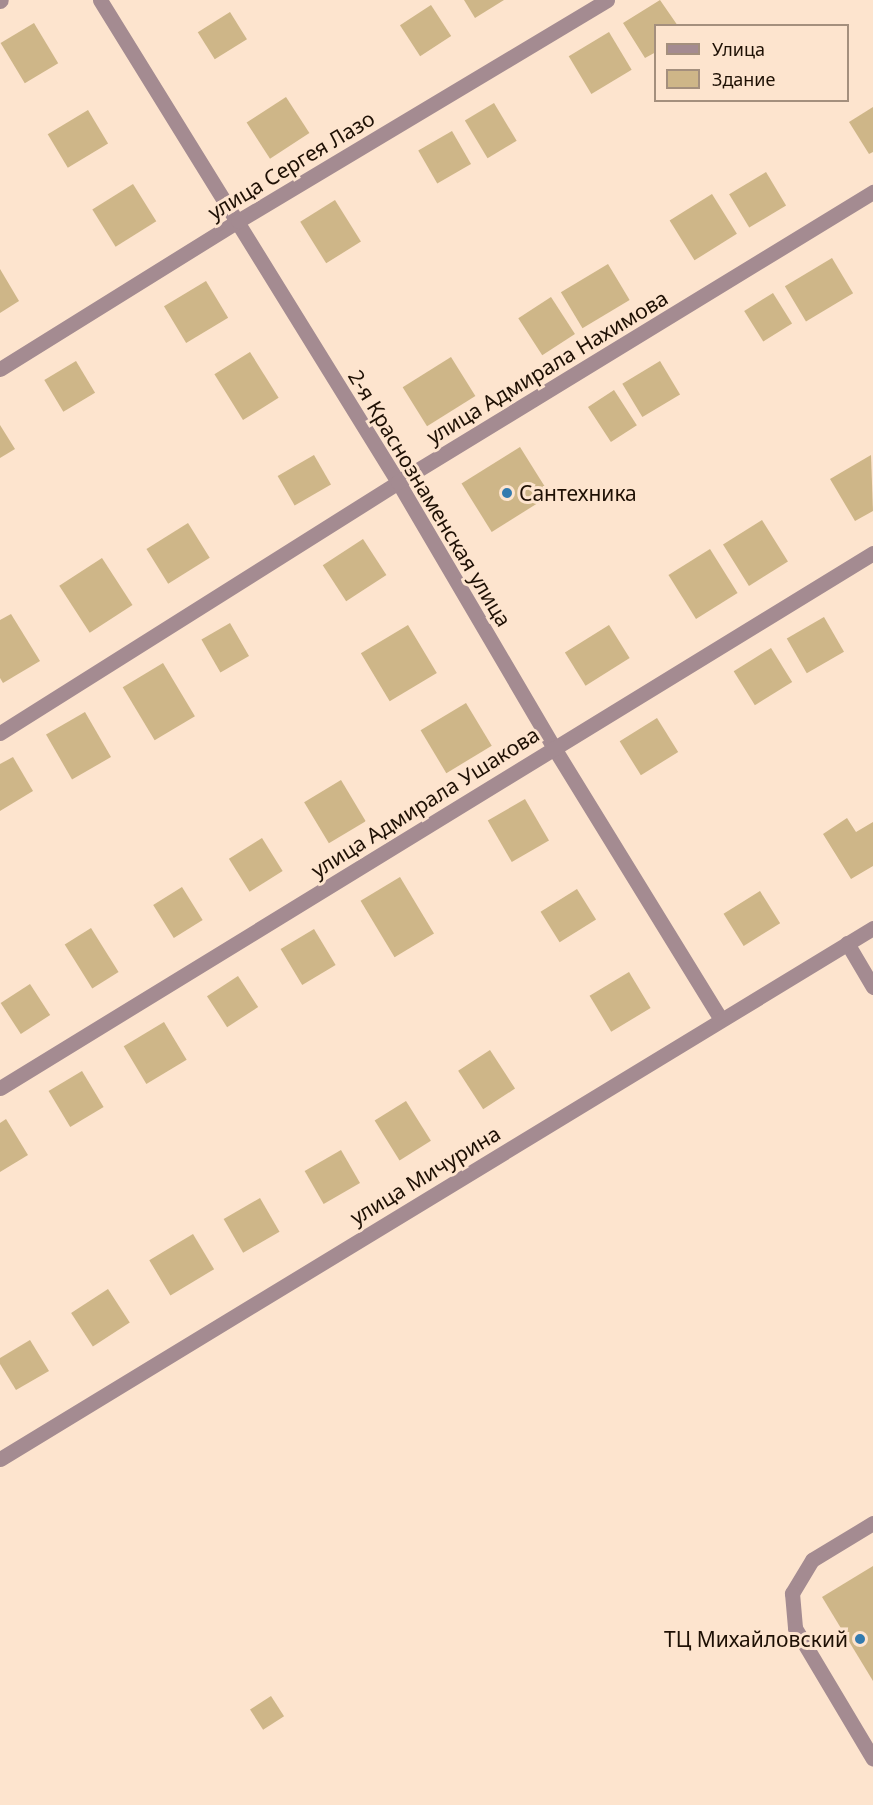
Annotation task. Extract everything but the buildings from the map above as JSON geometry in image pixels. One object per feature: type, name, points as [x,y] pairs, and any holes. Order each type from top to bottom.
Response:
[{"type":"street","name":"2-я Краснознаменская улица","points":[[100,0],[398,482],[554,748],[721,1019]]},
{"type":"street","name":"улица Сергея Лазо","points":[[0,369],[238,221],[607,0]]},
{"type":"street","name":"улица Адмирала Нахимова","points":[[0,733],[398,482],[873,192]]},
{"type":"street","name":"улица Адмирала Ушакова","points":[[0,1088],[873,553]]},
{"type":"street","name":"улица Мичурина","points":[[0,1459],[873,928]]},
{"type":"street","points":[[847,943],[873,987]]},
{"type":"street","points":[[873,1523],[812,1560],[792,1593],[795,1628],[873,1759]]},
{"type":"place","name":"Сантехника","points":[[507,493]]},
{"type":"place","name":"ТЦ Михайловский","points":[[860,1639]]}]
